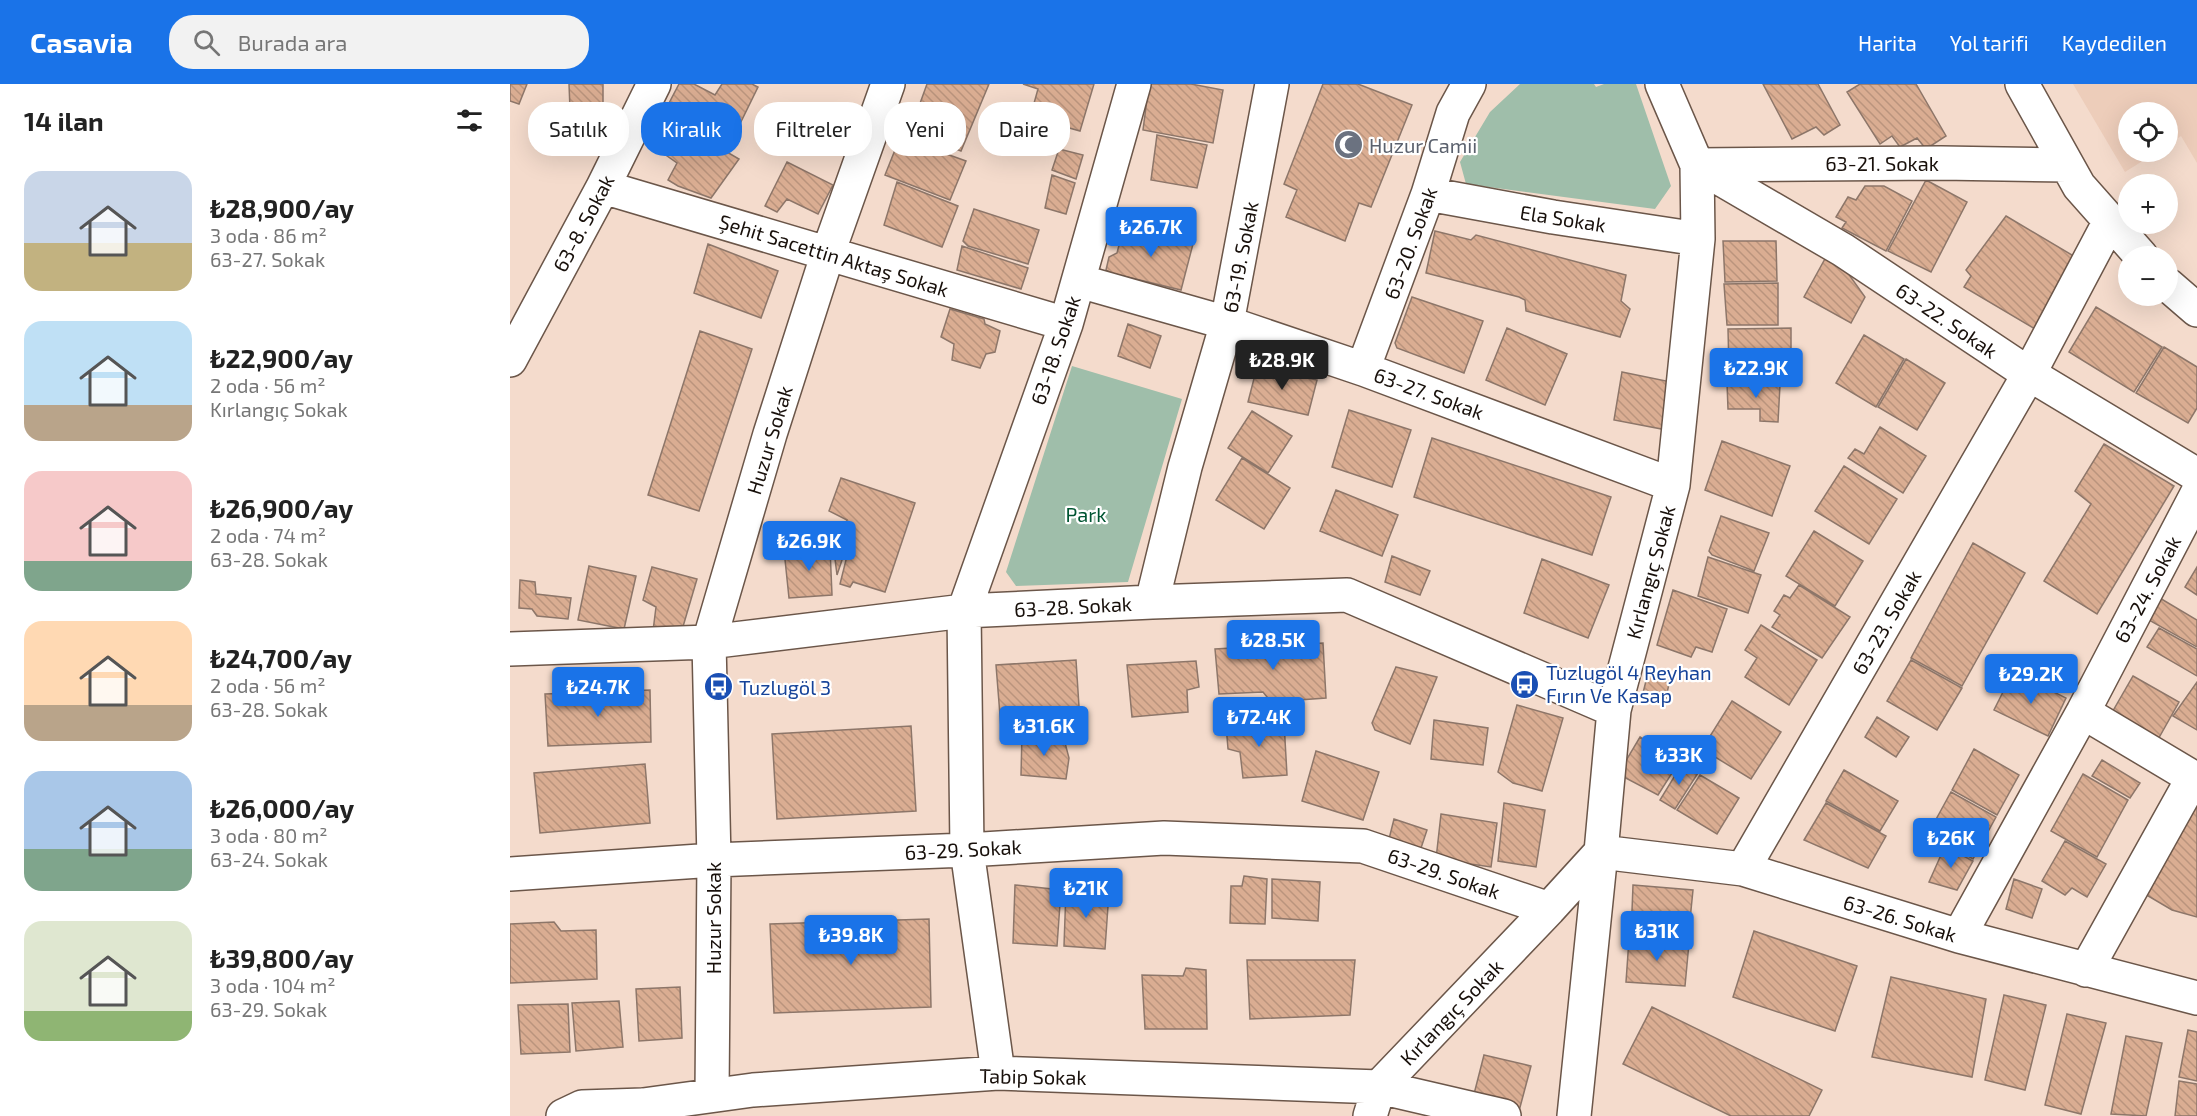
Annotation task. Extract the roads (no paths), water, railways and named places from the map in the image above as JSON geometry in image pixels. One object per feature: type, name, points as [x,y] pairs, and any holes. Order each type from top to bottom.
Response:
[{"type":"street","name":"63-8. Sokak","points":[[510,360],[603,187],[654,84]]},
{"type":"street","name":"Huzur Sokak","points":[[712,1095],[714,860],[709,642],[770,434],[828,253],[888,84]]},
{"type":"street","name":"63-18. Sokak","points":[[964,612],[1066,324],[1134,84]]},
{"type":"street","name":"63-19. Sokak","points":[[1152,602],[1185,467],[1227,323],[1272,84]]},
{"type":"street","name":"63-20. Sokak","points":[[1364,369],[1428,194],[1453,113],[1470,84]]},
{"type":"street","name":"Kırlangıç Sokak","points":[[1375,1101],[1601,852],[1614,710],[1673,485],[1698,239],[1696,165],[1662,84]]},
{"type":"street","points":[[2022,84],[2079,186],[2131,246]]},
{"type":"street","name":"63-21. Sokak","points":[[1696,165],[1929,163],[2067,165]]},
{"type":"street","name":"63-22. Sokak","points":[[1696,165],[1843,250],[2029,374],[2197,475]]},
{"type":"street","name":"Şehit Sacettin Aktaş Sokak","points":[[603,187],[1066,324]]},
{"type":"street","name":"Ela Sokak","points":[[1428,194],[1560,219],[1698,239]]},
{"type":"street","name":"63-23. Sokak","points":[[1743,869],[2029,374],[2110,221]]},
{"type":"street","name":"63-27. Sokak","points":[[1079,281],[1227,323],[1364,369],[1673,485]]},
{"type":"street","points":[[2178,294],[2197,310]]},
{"type":"street","name":"63-24. Sokak","points":[[1959,936],[2083,711],[2197,494]]},
{"type":"street","name":"63-28. Sokak","points":[[510,649],[709,642],[964,612],[1347,595],[1614,710]]},
{"type":"street","points":[[964,612],[967,850],[998,1073]]},
{"type":"street","points":[[2083,711],[2195,779],[2086,970]]},
{"type":"street","name":"63-29. Sokak","points":[[510,874],[714,860],[967,850],[1164,838],[1363,846],[1549,909]]},
{"type":"street","points":[[1574,1116],[1601,852]]},
{"type":"street","name":"63-26. Sokak","points":[[1601,852],[1743,869],[1959,936],[2197,998]]},
{"type":"street","name":"Tabip Sokak","points":[[563,1116],[582,1107],[642,1110],[712,1095],[753,1090],[998,1073],[1375,1101],[1504,1116]]},
{"type":"place","name":"Huzur Camii","points":[[1348,145]]},
{"type":"place","name":"Tuzlugöl 4 Reyhan Fırın Ve Kasap","points":[[1525,684]]},
{"type":"place","name":"Tuzlugöl 3","points":[[718,687]]},
{"type":"park label","name":"Park","points":[[1086,514]]}]
